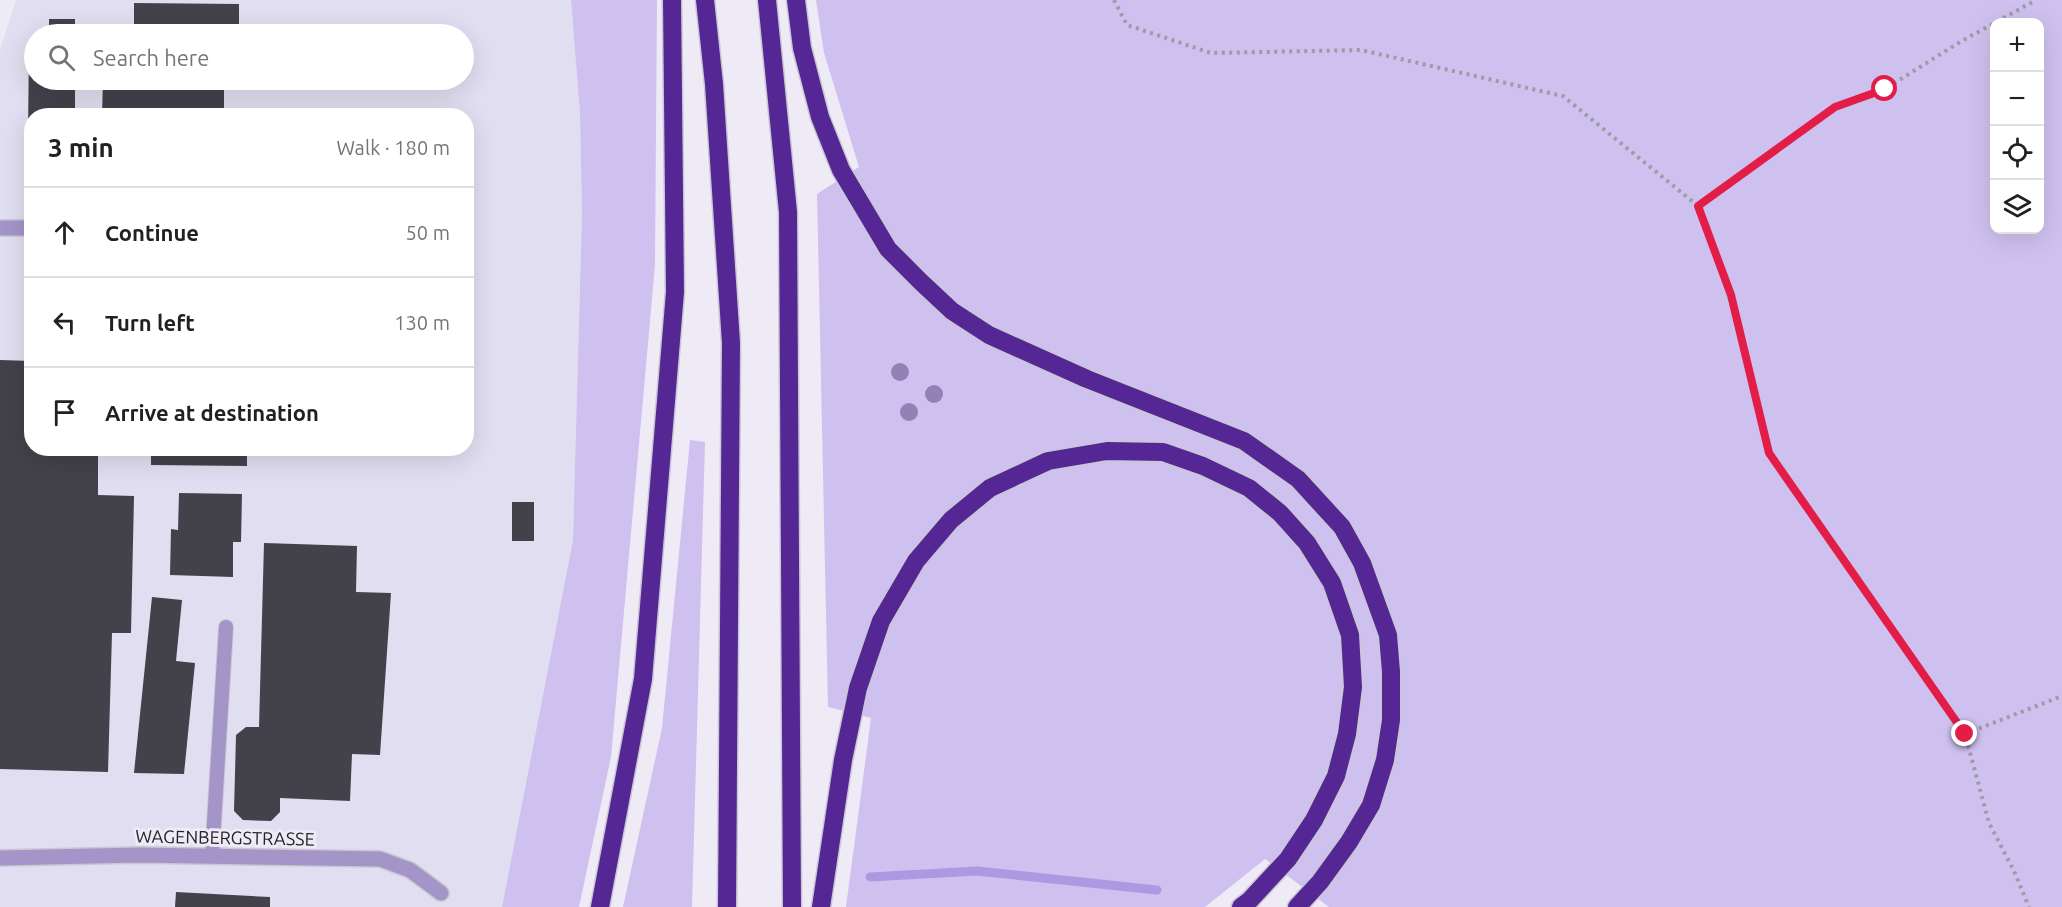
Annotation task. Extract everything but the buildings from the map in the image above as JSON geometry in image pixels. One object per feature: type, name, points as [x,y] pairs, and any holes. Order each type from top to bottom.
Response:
[{"type":"highway","points":[[600,907],[644,679],[675,292],[672,0]]},
{"type":"highway","points":[[705,0],[714,84],[730,344],[727,907]]},
{"type":"highway","points":[[767,0],[788,212],[792,907]]},
{"type":"highway","points":[[796,0],[805,59],[820,117],[841,170],[888,249],[921,282],[952,311],[989,335],[1087,379],[1244,441],[1298,479],[1342,527],[1362,563],[1388,635],[1391,720],[1385,760],[1371,805],[1349,842],[1320,882],[1297,907]]},
{"type":"highway","points":[[821,907],[843,760],[858,688],[881,621],[916,561],[951,520],[990,488],[1048,461],[1107,451],[1163,452],[1203,466],[1249,488],[1281,513],[1307,543],[1332,583],[1350,635],[1353,687],[1347,735],[1336,776],[1314,820],[1288,859],[1241,907]]},
{"type":"street","points":[[0,228],[24,228]]},
{"type":"street","name":"WAGENBERGSTRASSE","points":[[0,858],[139,855],[380,859],[410,870],[441,893]]},
{"type":"lane","points":[[212,856],[226,627]]},
{"type":"path","points":[[1114,0],[1127,24],[1211,53],[1361,50],[1563,96],[1698,206],[1731,295],[1769,453],[1965,734],[1989,823],[2014,871],[2029,907]]},
{"type":"path","points":[[1698,206],[1835,107],[1885,89],[1960,42],[2036,0]]},
{"type":"path","points":[[1965,734],[2062,696]]},
{"type":"shaded area","points":[[16,0],[571,0],[580,114],[582,213],[573,540],[502,907],[0,907],[0,50]]},
{"type":"shaded area","points":[[571,0],[657,0],[655,265],[611,757],[579,907],[502,907],[573,540],[582,213],[580,114]]},
{"type":"shaded area","points":[[816,0],[2062,0],[2062,907],[1329,907],[1265,859],[1205,907],[846,907],[871,718],[828,707],[817,194],[859,167],[824,53]]},
{"type":"shaded area","points":[[690,440],[705,442],[692,907],[623,907],[662,728]]},
{"type":"waterway","points":[[870,877],[977,871],[1157,890]]},
{"type":"route","points":[[1885,89],[1835,107],[1698,206],[1731,295],[1769,453],[1965,734]]}]
